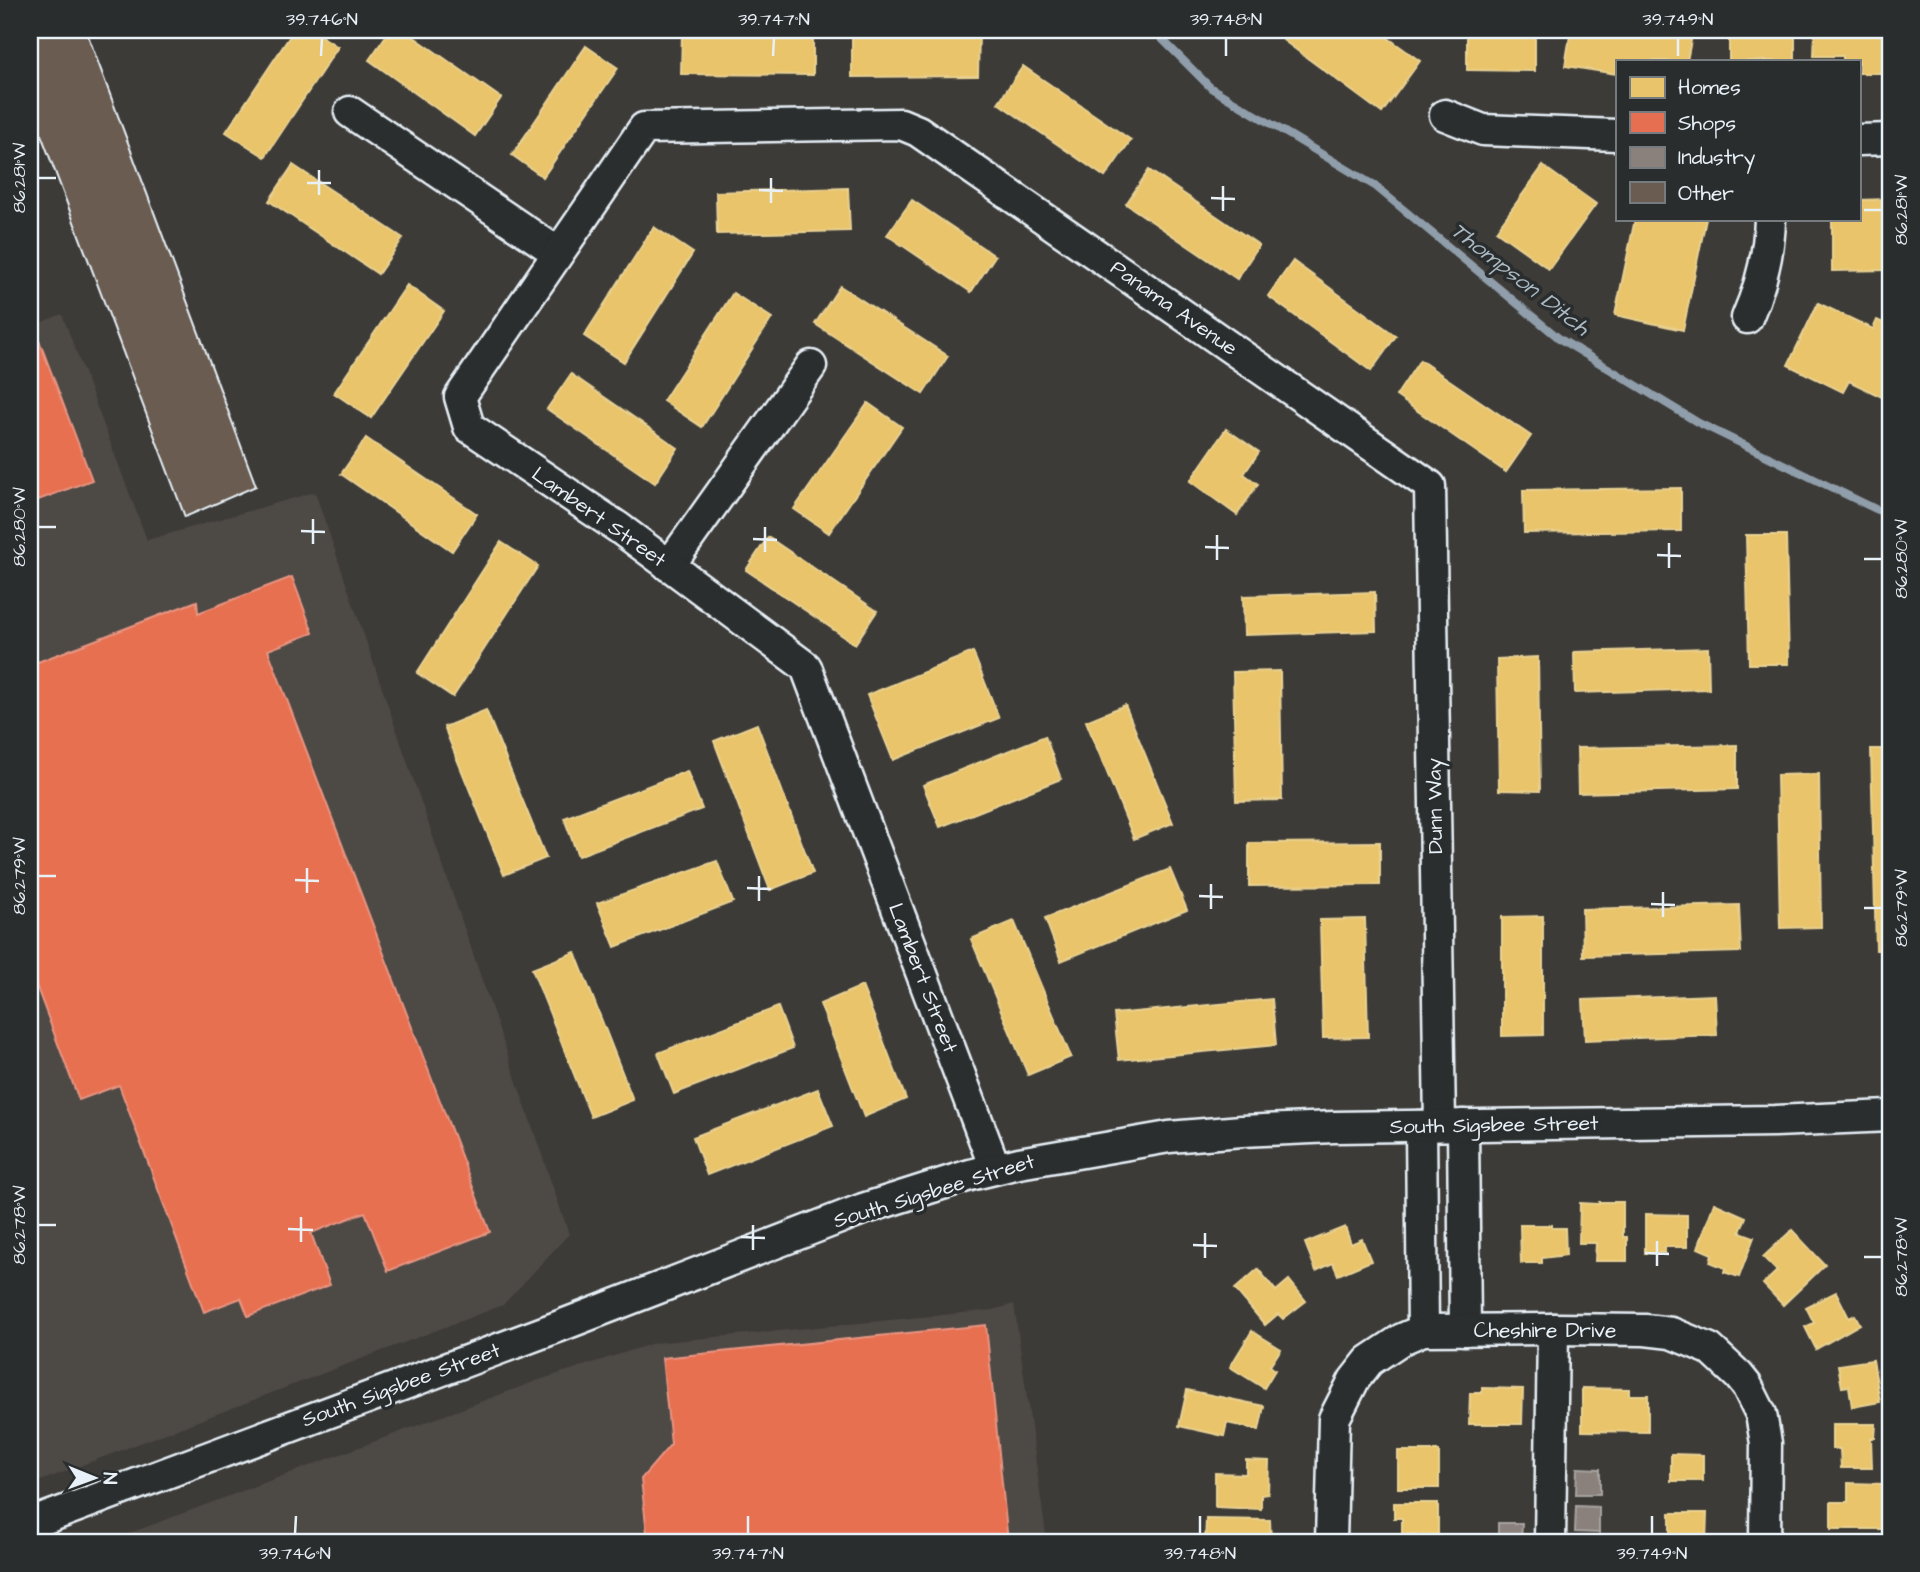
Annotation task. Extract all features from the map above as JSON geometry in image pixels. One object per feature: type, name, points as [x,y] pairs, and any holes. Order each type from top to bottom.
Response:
[{"type":"street","points":[[350,112],[558,253]]},
{"type":"street","points":[[1445,115],[1483,130],[1616,135]]},
{"type":"street","name":"Lambert Street","points":[[918,131],[901,124],[644,128],[460,397],[469,427],[619,528],[806,667],[995,1168]]},
{"type":"street","name":"Panama Avenue","points":[[918,131],[1430,486]]},
{"type":"street","points":[[1860,140],[1890,139]]},
{"type":"street","points":[[1746,318],[1759,291],[1769,240],[1770,220]]},
{"type":"street","points":[[669,566],[811,366]]},
{"type":"street","name":"Dunn Way","points":[[1430,486],[1441,1125]]},
{"type":"street","name":"South Sigsbee Street","points":[[30,1524],[560,1326],[816,1227],[995,1168],[1107,1146],[1220,1132],[1441,1125],[1775,1121],[1890,1116]]},
{"type":"street","points":[[1441,1125],[1465,1330]]},
{"type":"street","points":[[1423,1330],[1441,1125]]},
{"type":"street","points":[[1550,1542],[1553,1329]]},
{"type":"street","name":"Cheshire Drive","points":[[1331,1542],[1332,1433],[1339,1406],[1369,1361],[1402,1339],[1423,1330],[1553,1329],[1645,1329],[1671,1333],[1710,1349],[1739,1376],[1761,1414],[1766,1443],[1765,1542]]},
{"type":"shaded area","points":[[62,314],[147,540],[315,492],[569,1234],[503,1305],[30,1485],[30,327]]},
{"type":"shaded area","points":[[1014,1304],[1047,1542],[106,1542],[536,1381],[654,1343],[993,1310]]},
{"type":"building: Homes","points":[[294,30],[312,30],[338,47],[265,157],[226,132]]},
{"type":"building: Homes","points":[[390,30],[404,30],[501,98],[475,136],[369,60]]},
{"type":"building: Homes","points":[[1291,30],[1377,30],[1420,61],[1382,113],[1283,40]]},
{"type":"building: Homes","points":[[1467,30],[1535,30],[1535,71],[1467,70]]},
{"type":"building: Homes","points":[[1571,30],[1693,30],[1687,60],[1616,60],[1616,74],[1565,66]]},
{"type":"building: Homes","points":[[1729,30],[1795,30],[1795,60],[1729,60]]},
{"type":"building: Homes","points":[[1815,30],[1890,30],[1890,73],[1860,73],[1860,60],[1843,60],[1843,56],[1814,56]]},
{"type":"building: Homes","points":[[682,31],[813,31],[813,75],[681,74]]},
{"type":"building: Homes","points":[[852,32],[979,32],[978,76],[852,77]]},
{"type":"building: Homes","points":[[586,46],[618,68],[543,177],[512,155]]},
{"type":"building: Homes","points":[[1023,66],[1131,140],[1105,177],[998,103]]},
{"type":"building: Homes","points":[[293,165],[403,238],[378,274],[269,201]]},
{"type":"building: Homes","points":[[1543,166],[1596,204],[1549,269],[1496,231]]},
{"type":"building: Homes","points":[[1149,170],[1259,245],[1237,279],[1126,204]]},
{"type":"building: Homes","points":[[848,188],[850,231],[717,234],[716,192]]},
{"type":"building: Homes","points":[[1890,199],[1890,270],[1832,271],[1832,220],[1860,220],[1860,200]]},
{"type":"building: Homes","points":[[912,200],[995,256],[971,292],[887,235]]},
{"type":"building: Homes","points":[[1635,220],[1706,220],[1683,330],[1615,315]]},
{"type":"building: Homes","points":[[654,227],[693,253],[624,362],[584,336]]},
{"type":"building: Homes","points":[[1293,261],[1396,336],[1371,371],[1268,296]]},
{"type":"building: Homes","points":[[407,285],[444,311],[371,418],[334,393]]},
{"type":"building: Homes","points":[[840,286],[948,356],[923,394],[815,324]]},
{"type":"building: Homes","points":[[733,293],[772,318],[702,427],[663,401]]},
{"type":"building: Homes","points":[[1818,303],[1873,329],[1877,320],[1890,326],[1890,401],[1849,381],[1843,392],[1788,365]]},
{"type":"building: Homes","points":[[1420,360],[1531,436],[1506,472],[1396,396]]},
{"type":"building: Homes","points":[[571,374],[678,448],[655,483],[547,409]]},
{"type":"building: Homes","points":[[868,403],[902,427],[829,533],[794,509]]},
{"type":"building: Homes","points":[[1226,429],[1259,452],[1244,474],[1258,484],[1237,515],[1190,481]]},
{"type":"building: Homes","points":[[366,438],[477,514],[452,551],[341,474]]},
{"type":"building: Homes","points":[[1681,488],[1681,531],[1524,533],[1523,490]]},
{"type":"building: Homes","points":[[1746,535],[1786,535],[1789,664],[1749,664]]},
{"type":"building: Homes","points":[[768,537],[877,611],[855,644],[746,570]]},
{"type":"building: Homes","points":[[501,542],[538,566],[453,697],[417,673]]},
{"type":"building: Homes","points":[[1375,592],[1376,631],[1244,635],[1243,596]]},
{"type":"building: Homes","points":[[1708,648],[1709,689],[1575,693],[1574,652]]},
{"type":"building: Homes","points":[[973,652],[999,718],[893,760],[867,695]]},
{"type":"building: Homes","points":[[1538,657],[1540,791],[1499,790],[1497,659]]},
{"type":"building: Homes","points":[[1280,671],[1282,800],[1236,801],[1233,672]]},
{"type":"building: Homes","points":[[1125,705],[1173,823],[1134,839],[1086,721]]},
{"type":"building: Homes","points":[[486,710],[546,858],[504,875],[444,727]]},
{"type":"building: Homes","points":[[757,724],[813,873],[770,890],[714,741]]},
{"type":"building: Homes","points":[[1045,736],[1061,779],[940,827],[923,785]]},
{"type":"building: Homes","points":[[1737,745],[1737,789],[1578,793],[1577,748]]},
{"type":"building: Homes","points":[[1871,749],[1890,749],[1890,950],[1876,950]]},
{"type":"building: Homes","points":[[687,771],[702,809],[578,856],[564,818]]},
{"type":"building: Homes","points":[[1819,774],[1821,927],[1780,928],[1777,775]]},
{"type":"building: Homes","points":[[1380,842],[1380,885],[1249,886],[1249,843]]},
{"type":"building: Homes","points":[[717,861],[733,902],[615,947],[597,903]]},
{"type":"building: Homes","points":[[1170,869],[1187,910],[1061,961],[1045,918]]},
{"type":"building: Homes","points":[[1739,905],[1741,952],[1583,956],[1582,909]]},
{"type":"building: Homes","points":[[1543,916],[1543,1035],[1502,1036],[1502,917]]},
{"type":"building: Homes","points":[[1365,919],[1368,1037],[1323,1038],[1320,920]]},
{"type":"building: Homes","points":[[1014,921],[1071,1057],[1028,1075],[971,939]]},
{"type":"building: Homes","points":[[575,952],[633,1100],[591,1117],[532,969]]},
{"type":"building: Homes","points":[[862,986],[906,1099],[864,1117],[820,1004]]},
{"type":"building: Homes","points":[[1715,995],[1717,1035],[1585,1040],[1583,1000]]},
{"type":"building: Homes","points":[[1272,999],[1276,1045],[1119,1060],[1114,1014]]},
{"type":"building: Homes","points":[[778,1007],[793,1048],[674,1094],[658,1053]]},
{"type":"building: Homes","points":[[818,1089],[833,1126],[707,1175],[693,1137]]},
{"type":"building: Homes","points":[[1623,1202],[1623,1237],[1627,1237],[1627,1261],[1595,1261],[1596,1243],[1579,1243],[1580,1203]]},
{"type":"building: Homes","points":[[1714,1203],[1746,1217],[1740,1232],[1754,1237],[1739,1277],[1724,1272],[1725,1268],[1710,1262],[1712,1254],[1698,1248]]},
{"type":"building: Homes","points":[[1645,1214],[1687,1215],[1687,1247],[1665,1247],[1665,1253],[1645,1253]]},
{"type":"building: Homes","points":[[1520,1225],[1552,1225],[1552,1228],[1565,1228],[1566,1255],[1542,1258],[1542,1263],[1521,1263]]},
{"type":"building: Homes","points":[[1345,1227],[1351,1244],[1362,1239],[1371,1261],[1338,1275],[1333,1263],[1316,1271],[1305,1243]]},
{"type":"building: Homes","points":[[1792,1230],[1825,1265],[1783,1305],[1763,1284],[1777,1271],[1763,1257]]},
{"type":"building: Homes","points":[[1258,1269],[1276,1291],[1289,1280],[1306,1301],[1283,1319],[1278,1314],[1265,1325],[1235,1289]]},
{"type":"building: Homes","points":[[1836,1292],[1849,1318],[1855,1315],[1860,1324],[1816,1349],[1805,1327],[1814,1323],[1806,1307]]},
{"type":"building: Homes","points":[[1252,1331],[1281,1349],[1270,1366],[1275,1370],[1264,1388],[1230,1367]]},
{"type":"building: Homes","points":[[1873,1360],[1880,1402],[1852,1407],[1849,1386],[1842,1387],[1838,1365]]},
{"type":"building: Homes","points":[[1482,1388],[1523,1389],[1522,1424],[1469,1424],[1470,1393],[1482,1393]]},
{"type":"building: Homes","points":[[1582,1388],[1629,1389],[1629,1395],[1648,1395],[1648,1432],[1582,1431]]},
{"type":"building: Homes","points":[[1187,1390],[1264,1406],[1259,1430],[1227,1423],[1224,1436],[1179,1426]]},
{"type":"building: Homes","points":[[1832,1424],[1876,1424],[1875,1438],[1871,1438],[1872,1468],[1841,1468],[1840,1449],[1832,1449]]},
{"type":"building: Homes","points":[[1398,1451],[1439,1451],[1439,1488],[1398,1488]]},
{"type":"building: Homes","points":[[1671,1454],[1703,1455],[1703,1481],[1671,1481]]},
{"type":"building: Homes","points":[[1246,1460],[1269,1461],[1268,1494],[1261,1495],[1261,1509],[1215,1507],[1215,1473],[1246,1474]]},
{"type":"building: Homes","points":[[1848,1483],[1885,1484],[1886,1492],[1890,1492],[1890,1529],[1831,1529],[1831,1502],[1848,1502]]},
{"type":"building: Homes","points":[[1394,1503],[1438,1503],[1438,1535],[1402,1534],[1402,1518],[1394,1518]]},
{"type":"building: Homes","points":[[1670,1513],[1707,1513],[1706,1542],[1670,1542]]},
{"type":"building: Homes","points":[[1206,1519],[1270,1520],[1271,1542],[1205,1542]]},
{"type":"building: Shops","points":[[39,340],[92,480],[30,503],[30,343]]},
{"type":"building: Shops","points":[[292,577],[313,633],[268,650],[490,1232],[388,1271],[365,1212],[311,1233],[330,1285],[248,1316],[241,1298],[204,1312],[119,1085],[79,1100],[30,969],[30,665],[197,601],[198,613]]},
{"type":"building: Shops","points":[[986,1325],[1008,1542],[648,1542],[641,1479],[671,1444],[662,1358]]},
{"type":"building: Industry","points":[[1577,1468],[1600,1469],[1600,1494],[1576,1494]]},
{"type":"building: Industry","points":[[1576,1506],[1599,1507],[1599,1533],[1575,1532]]},
{"type":"building: Industry","points":[[1498,1523],[1522,1523],[1521,1542],[1498,1542]]},
{"type":"building: Other","points":[[30,30],[86,30],[256,486],[185,517],[30,105]]},
{"type":"waterway","name":"Thompson Ditch","points":[[1153,30],[1211,88],[1375,186],[1560,339],[1697,422],[1890,516]]}]
